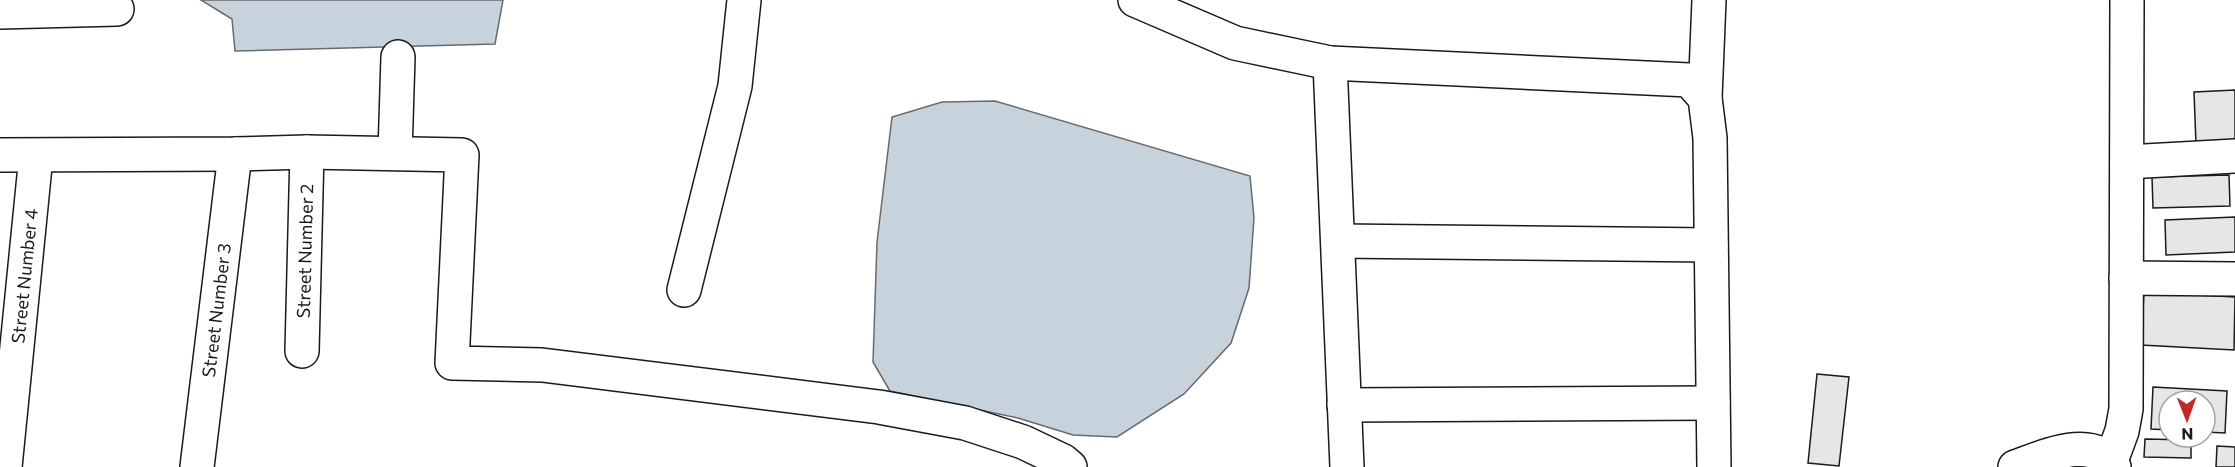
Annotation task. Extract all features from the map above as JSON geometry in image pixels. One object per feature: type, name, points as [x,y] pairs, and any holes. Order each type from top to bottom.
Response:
[{"type":"street","points":[[684,290],[735,86],[744,0]]},
{"type":"street","points":[[1135,0],[1235,44],[1330,63],[1689,80],[1705,98]]},
{"type":"street","points":[[1709,0],[1705,98],[1710,138],[1714,467]]},
{"type":"street","points":[[2015,467],[2063,451],[2082,449],[2096,452],[2112,464],[2122,431],[2126,409],[2127,0]]},
{"type":"street","points":[[0,12],[117,9]]},
{"type":"street","points":[[395,153],[398,57]]},
{"type":"street","points":[[1330,63],[1347,467]]},
{"type":"street","points":[[0,154],[36,156],[307,152],[462,155],[452,363],[542,365],[879,407],[965,423],[1023,442],[1064,460],[1070,467]]},
{"type":"street","name":"Street Number 2","points":[[302,351],[307,152]]},
{"type":"street","name":"Street Number 3","points":[[197,467],[235,154]]},
{"type":"street","name":"Street Number 4","points":[[5,467],[36,156]]},
{"type":"street","points":[[2127,162],[2235,156]]},
{"type":"street","points":[[1338,242],[1711,245]]},
{"type":"street","points":[[2126,278],[2235,279]]},
{"type":"street","points":[[1344,405],[1713,403]]},
{"type":"shaded area","points":[[201,0],[503,0],[495,44],[235,51],[232,19]]},
{"type":"shaded area","points":[[995,101],[1250,176],[1254,218],[1249,288],[1231,343],[1184,394],[1117,437],[1073,435],[1018,418],[890,391],[873,362],[877,242],[892,117],[942,102]]},
{"type":"building","points":[[2235,90],[2235,142],[2196,144],[2194,92]]},
{"type":"building","points":[[2229,175],[2230,206],[2153,208],[2152,177]]},
{"type":"building","points":[[2235,217],[2235,252],[2166,255],[2165,220]]},
{"type":"building","points":[[2144,292],[2235,297],[2234,350],[2141,345]]},
{"type":"building","points":[[1817,374],[1849,377],[1839,466],[1808,463]]},
{"type":"building","points":[[2153,387],[2190,389],[2157,389],[2157,429],[2151,429]]},
{"type":"building","points":[[2217,390],[2227,391],[2225,433],[2217,433]]},
{"type":"building","points":[[2145,439],[2157,439],[2157,449],[2191,449],[2191,458],[2144,457]]},
{"type":"building","points":[[2217,446],[2235,447],[2235,467],[2216,467]]}]
